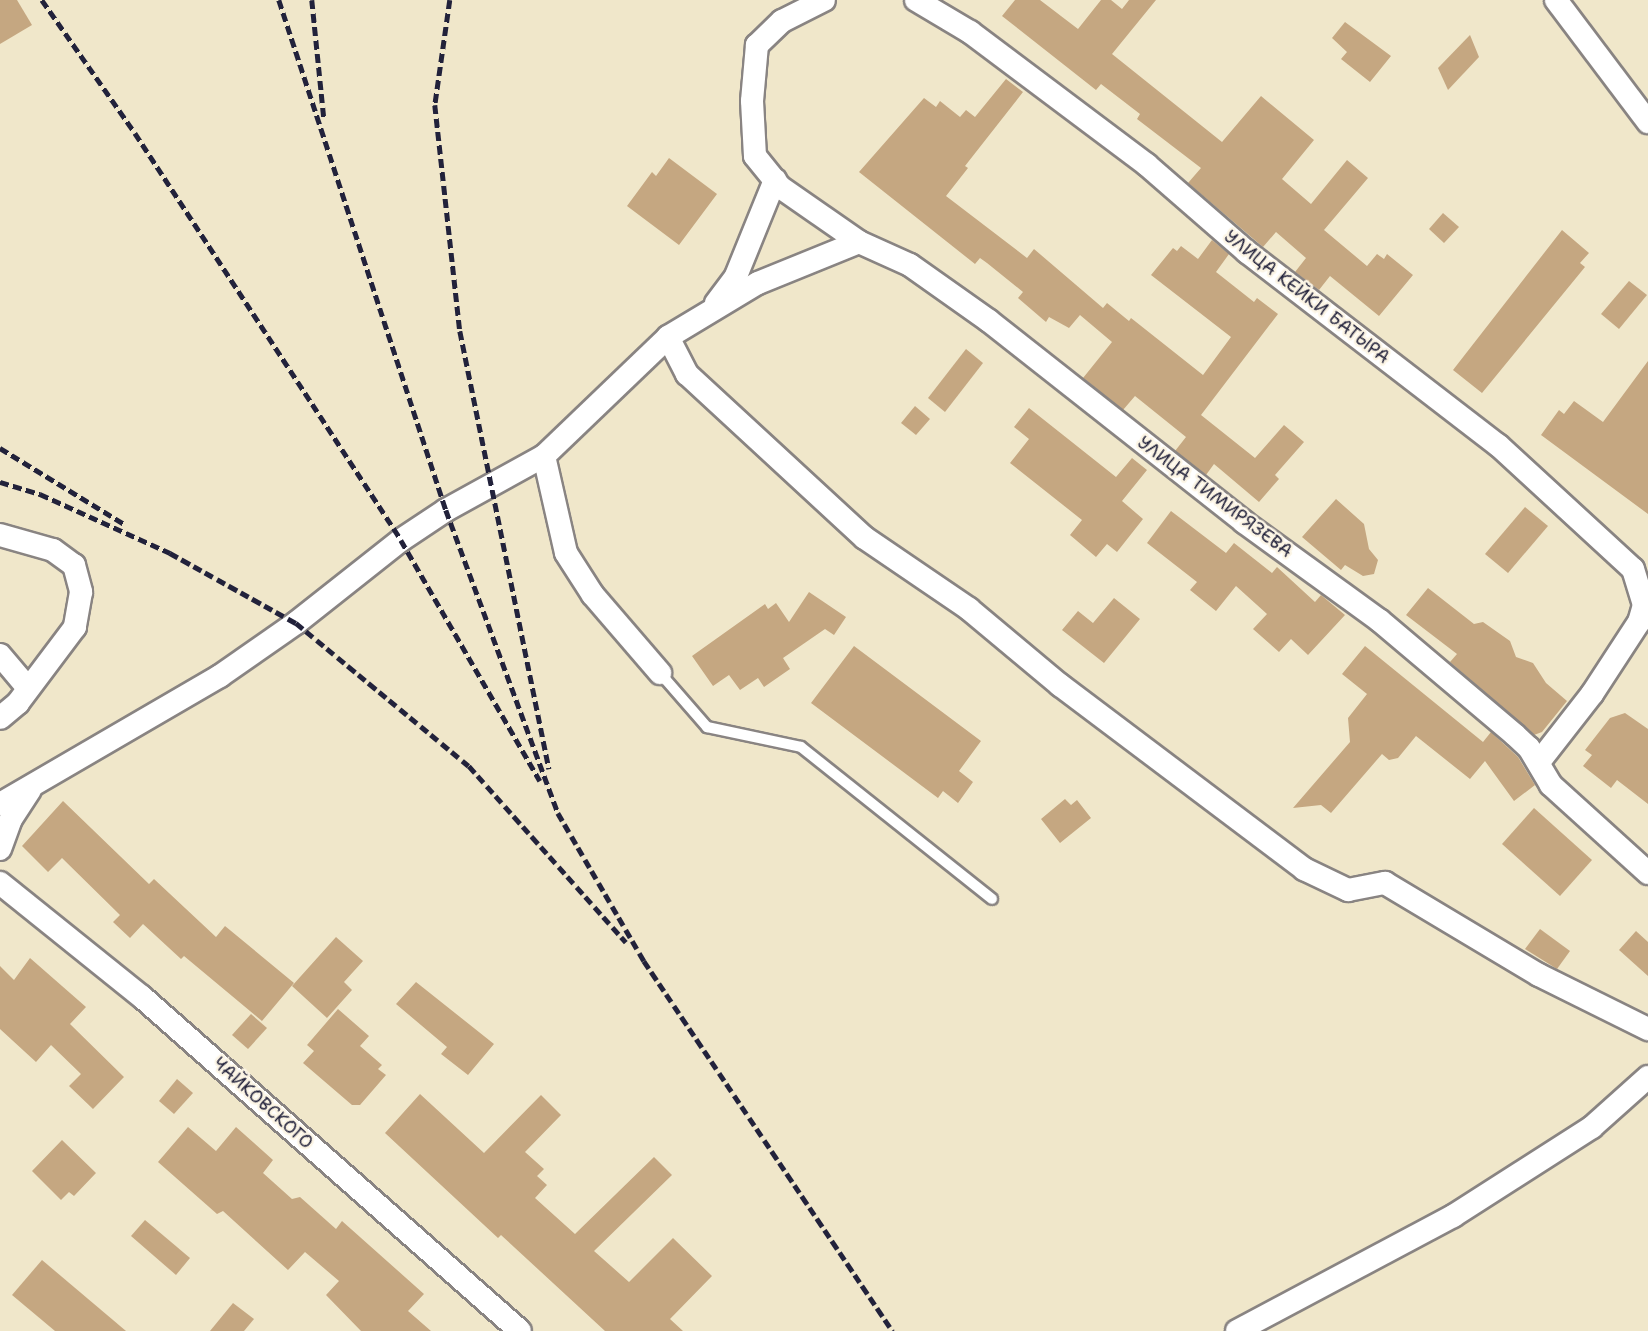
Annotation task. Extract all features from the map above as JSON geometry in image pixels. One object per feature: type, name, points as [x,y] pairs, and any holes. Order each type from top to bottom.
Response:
[{"type":"street","name":"УЛИЦА ТИМИРЯЗЕВА","points":[[824,0],[782,21],[757,45],[752,70],[755,156],[775,180],[859,242],[910,265],[989,321],[1244,522],[1378,620],[1515,735],[1539,762],[1551,785],[1648,873]]},
{"type":"street","name":"УЛИЦА КЕЙКИ БАТЫРА","points":[[916,0],[939,10],[1064,100],[1247,252],[1498,446],[1633,569],[1644,605],[1643,626]]},
{"type":"street","points":[[1556,0],[1648,122]]},
{"type":"street","points":[[711,309],[736,276],[775,180]]},
{"type":"street","points":[[0,804],[31,789],[220,676],[446,510],[544,456],[668,337],[711,309],[758,283],[859,242]]},
{"type":"street","points":[[668,337],[687,374],[865,538],[969,609],[1060,685],[1304,870],[1348,890],[1385,883],[1539,975],[1648,1029]]},
{"type":"street","points":[[544,456],[566,553],[593,595],[660,673]]},
{"type":"street","points":[[0,535],[53,550],[74,565],[81,592],[75,627],[28,688],[0,718]]},
{"type":"street","points":[[1539,762],[1643,626]]},
{"type":"street","points":[[0,655],[28,688]]},
{"type":"street","points":[[0,849],[11,819],[31,789]]},
{"type":"street","name":"ЧАЙКОВСКОГО","points":[[0,883],[142,997],[520,1331]]},
{"type":"street","points":[[1237,1331],[1454,1216],[1592,1127],[1648,1077]]},
{"type":"lane","points":[[660,673],[707,727],[801,747],[992,898]]},
{"type":"building","points":[[0,0],[17,0],[32,25],[0,44]]},
{"type":"building","points":[[1015,0],[1040,0],[1078,29],[1101,0],[1111,0],[1122,9],[1129,0],[1156,0],[1112,54],[1222,142],[1261,96],[1314,140],[1282,179],[1311,204],[1347,160],[1368,178],[1324,230],[1367,266],[1377,254],[1384,259],[1387,254],[1413,275],[1379,316],[1330,276],[1319,290],[1295,272],[1306,258],[1276,232],[1263,247],[1188,183],[1201,168],[1137,119],[1140,114],[1101,84],[1096,90],[1002,16]]},
{"type":"building","points":[[1345,22],[1391,56],[1370,82],[1341,59],[1347,52],[1332,38]]},
{"type":"building","points":[[1470,35],[1479,57],[1448,90],[1438,68]]},
{"type":"building","points":[[1006,79],[1023,92],[965,166],[968,168],[946,196],[1027,258],[1034,249],[1103,308],[1107,303],[1129,321],[1131,318],[1203,375],[1231,337],[1151,275],[1173,248],[1177,251],[1181,246],[1198,259],[1212,240],[1229,254],[1216,272],[1254,302],[1257,298],[1278,314],[1201,415],[1255,458],[1284,425],[1304,442],[1275,475],[1279,479],[1259,502],[1214,464],[1206,475],[1175,451],[1186,437],[1135,396],[1123,410],[1083,378],[1112,342],[1080,315],[1069,328],[1049,317],[1046,322],[1018,298],[1023,292],[987,263],[980,258],[975,264],[859,172],[924,98],[936,107],[940,101],[960,117],[966,110],[975,117]]},
{"type":"building","points":[[669,158],[717,194],[679,245],[627,206],[652,172],[656,176]]},
{"type":"building","points":[[1443,213],[1459,227],[1444,243],[1429,229]]},
{"type":"building","points":[[1562,230],[1589,253],[1580,263],[1585,267],[1482,393],[1453,370]]},
{"type":"building","points":[[1629,281],[1647,295],[1619,329],[1601,314]]},
{"type":"building","points":[[966,349],[983,363],[945,412],[928,398]]},
{"type":"building","points":[[1648,361],[1648,514],[1541,435],[1559,410],[1564,414],[1574,401],[1603,422]]},
{"type":"building","points":[[915,406],[930,419],[916,435],[901,423]]},
{"type":"building","points":[[1029,408],[1116,477],[1132,458],[1147,470],[1122,501],[1143,519],[1117,552],[1107,544],[1096,557],[1070,535],[1082,520],[1010,463],[1029,439],[1014,427]]},
{"type":"building","points":[[1336,499],[1364,524],[1369,549],[1378,560],[1374,574],[1363,576],[1345,565],[1341,570],[1302,537]]},
{"type":"building","points":[[1525,507],[1548,526],[1508,573],[1485,554]]},
{"type":"building","points":[[1171,511],[1226,553],[1234,543],[1272,573],[1277,567],[1315,602],[1321,595],[1345,615],[1308,655],[1291,639],[1279,652],[1253,629],[1267,614],[1236,586],[1216,611],[1190,590],[1197,582],[1147,543]]},
{"type":"building","points":[[1428,588],[1474,624],[1483,622],[1510,641],[1516,657],[1533,663],[1546,683],[1567,701],[1542,732],[1534,735],[1450,662],[1457,654],[1406,615]]},
{"type":"building","points":[[809,592],[846,617],[834,635],[825,629],[783,658],[790,669],[764,687],[758,678],[740,690],[729,675],[713,686],[692,656],[765,604],[768,609],[776,603],[789,622]]},
{"type":"building","points":[[1114,598],[1140,619],[1104,663],[1062,630],[1078,611],[1093,623]]},
{"type":"building","points":[[854,646],[981,741],[959,771],[973,782],[958,803],[943,791],[938,798],[811,703]]},
{"type":"building","points":[[1365,646],[1483,742],[1491,732],[1518,757],[1535,785],[1514,801],[1485,761],[1470,779],[1416,736],[1398,758],[1389,760],[1382,754],[1331,813],[1321,805],[1293,808],[1350,742],[1348,718],[1367,694],[1342,674]]},
{"type":"building","points":[[1625,713],[1648,729],[1648,804],[1617,780],[1611,788],[1583,766],[1592,755],[1585,750],[1610,718]]},
{"type":"building","points":[[1065,799],[1071,805],[1077,800],[1091,818],[1060,843],[1041,819]]},
{"type":"building","points":[[63,801],[149,884],[154,879],[216,937],[225,926],[294,983],[262,1021],[184,956],[181,959],[143,924],[130,938],[113,922],[120,915],[62,858],[48,872],[22,846]]},
{"type":"building","points":[[1534,808],[1592,860],[1560,896],[1502,844]]},
{"type":"building","points":[[1540,929],[1570,951],[1557,969],[1525,949]]},
{"type":"building","points":[[1636,931],[1648,942],[1648,976],[1619,950]]},
{"type":"building","points":[[336,937],[363,961],[344,982],[352,990],[327,1018],[292,986]]},
{"type":"building","points":[[30,958],[86,1007],[70,1024],[124,1077],[93,1109],[69,1086],[81,1074],[51,1045],[36,1062],[0,1029],[0,966],[14,980]]},
{"type":"building","points":[[416,982],[494,1044],[468,1075],[441,1054],[447,1047],[396,1004]]},
{"type":"building","points":[[338,1009],[369,1036],[360,1046],[382,1065],[378,1069],[386,1075],[360,1105],[352,1105],[303,1063],[314,1051],[307,1045]]},
{"type":"building","points":[[251,1014],[267,1028],[248,1049],[232,1035]]},
{"type":"building","points":[[177,1079],[193,1093],[174,1114],[159,1101]]},
{"type":"building","points":[[420,1094],[484,1153],[541,1095],[561,1115],[525,1152],[544,1169],[537,1176],[547,1185],[535,1198],[575,1234],[654,1157],[672,1175],[594,1251],[629,1282],[673,1238],[712,1276],[670,1319],[683,1331],[605,1331],[501,1235],[498,1238],[385,1133]]},
{"type":"building","points":[[188,1127],[216,1151],[236,1127],[273,1160],[263,1173],[292,1199],[300,1197],[336,1229],[342,1221],[424,1294],[408,1311],[431,1331],[361,1331],[326,1295],[339,1281],[305,1252],[288,1270],[223,1211],[217,1214],[158,1162]]},
{"type":"building","points":[[62,1140],[96,1173],[74,1196],[69,1192],[61,1200],[32,1171]]},
{"type":"building","points":[[145,1220],[190,1258],[176,1275],[131,1236]]},
{"type":"building","points":[[42,1260],[126,1331],[55,1331],[12,1295]]},
{"type":"building","points":[[233,1303],[254,1319],[244,1331],[210,1331]]},
{"type":"railway","points":[[42,0],[135,133],[401,540],[540,781]]},
{"type":"railway","points":[[279,0],[446,510],[558,813],[644,961],[893,1331]]},
{"type":"railway","points":[[312,0],[324,118]]},
{"type":"railway","points":[[450,0],[435,105],[460,331],[549,769]]},
{"type":"railway","points":[[0,448],[124,524]]},
{"type":"railway","points":[[0,482],[40,494],[170,553],[296,623],[469,766],[626,942]]}]
